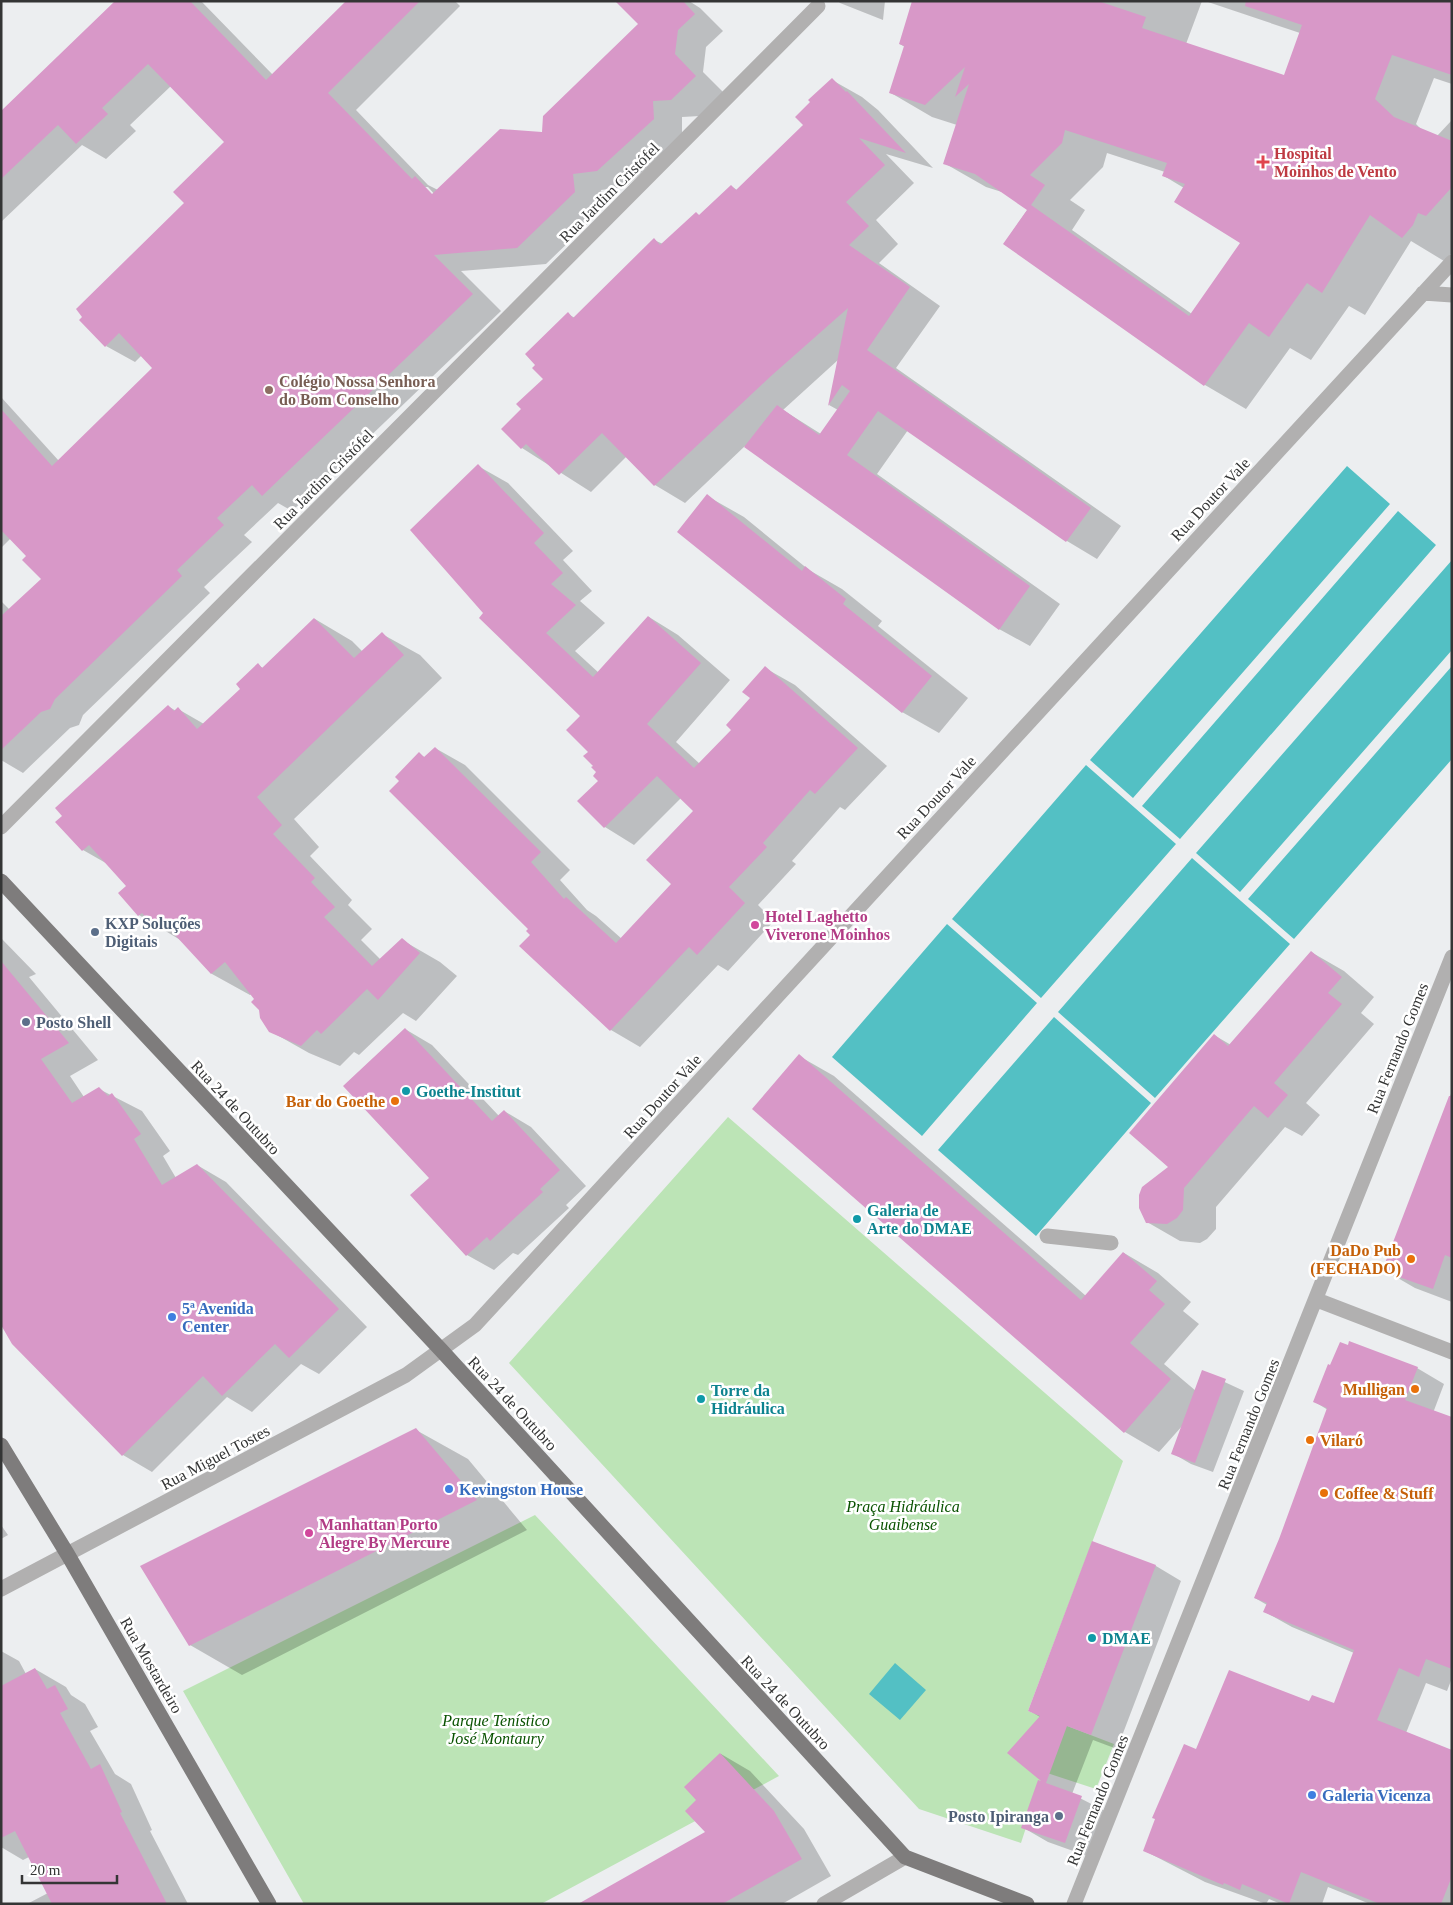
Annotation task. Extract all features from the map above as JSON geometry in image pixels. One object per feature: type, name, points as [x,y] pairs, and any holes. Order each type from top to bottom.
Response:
[{"type":"main road","name":"Rua 24 de Outubro","points":[[1,881],[442,1352],[905,1857],[1027,1904]]},
{"type":"main road","name":"Rua Mostardeiro","points":[[1,1445],[68,1555],[269,1904]]},
{"type":"street","name":"Rua Jardim Cristófel","points":[[1,827],[818,6]]},
{"type":"street","name":"Rua Doutor Vale","points":[[442,1352],[475,1325],[1451,263]]},
{"type":"street","points":[[1423,293],[1452,295]]},
{"type":"street","name":"Rua Fernando Gomes","points":[[1074,1904],[1317,1300],[1452,957]]},
{"type":"street","points":[[1046,1236],[1111,1243]]},
{"type":"street","points":[[1317,1300],[1452,1352]]},
{"type":"street","name":"Rua Miguel Tostes","points":[[1,1589],[406,1375],[442,1352]]},
{"type":"street","points":[[824,1904],[905,1857]]},
{"type":"green space","name":"Praça Hidráulica Guaibense","points":[[728,1117],[1123,1461],[1028,1711],[1114,1744],[1096,1789],[1044,1772],[1021,1843],[919,1809],[509,1363]]},
{"type":"green space","name":"Parque Tenístico José Montaury","points":[[535,1515],[779,1776],[541,1904],[304,1904],[183,1691]]},
{"type":"water","points":[[1347,466],[1390,504],[1133,798],[1090,760]]},
{"type":"water","points":[[1398,511],[1436,545],[1180,839],[1142,806]]},
{"type":"water","points":[[1452,560],[1452,650],[1240,892],[1196,853]]},
{"type":"water","points":[[1452,666],[1452,759],[1294,939],[1248,899]]},
{"type":"water","points":[[1086,765],[1176,844],[1041,998],[952,919]]},
{"type":"water","points":[[1192,858],[1290,944],[1155,1098],[1058,1012]]},
{"type":"water","points":[[947,924],[1037,1003],[922,1136],[832,1057]]},
{"type":"water","points":[[1054,1017],[1151,1103],[1036,1236],[938,1150]]},
{"type":"water","points":[[895,1663],[926,1690],[900,1720],[869,1694]]},
{"type":"building","points":[[115,1],[190,1],[266,80],[346,1],[420,1],[328,93],[412,179],[415,176],[432,194],[500,129],[542,132],[543,116],[638,24],[615,1],[683,1],[695,14],[678,30],[675,54],[696,76],[671,100],[653,101],[654,119],[597,171],[573,174],[575,192],[517,248],[434,255],[473,294],[262,496],[252,485],[217,518],[224,525],[177,570],[182,576],[55,699],[50,709],[41,712],[1,750],[1,616],[41,579],[22,560],[26,556],[1,530],[1,409],[52,466],[152,368],[119,333],[105,347],[79,320],[82,317],[76,309],[184,203],[173,192],[224,142],[148,64],[102,108],[108,114],[76,144],[58,125],[1,179],[1,111]]},
{"type":"building","name":"Hospital Moinhos de Vento","points":[[912,1],[1098,1],[1146,17],[1142,28],[1284,75],[1302,25],[1245,6],[1246,1],[1452,1],[1452,75],[1392,55],[1375,99],[1394,117],[1452,141],[1452,187],[1426,216],[1418,213],[1413,225],[1402,238],[1370,215],[1322,293],[1307,283],[1269,337],[1249,323],[1204,386],[1003,244],[1027,210],[975,174],[943,164],[969,84],[955,97],[965,67],[925,105],[889,93],[904,46],[899,44]],"holes":[[[1065,130],[1167,163],[1162,176],[1185,184],[1174,202],[1240,243],[1189,316],[1031,205],[1045,185],[1030,175],[1062,143]]]},
{"type":"building","points":[[832,78],[847,91],[906,153],[859,138],[885,165],[846,202],[869,226],[849,245],[910,287],[867,350],[1091,508],[1066,542],[878,411],[847,455],[1030,586],[999,630],[744,447],[777,405],[819,435],[850,391],[842,385],[828,406],[848,308],[771,376],[654,486],[602,433],[559,475],[526,444],[521,449],[501,429],[521,409],[516,404],[543,379],[532,368],[535,365],[525,354],[568,312],[573,318],[654,238],[660,245],[696,212],[699,215],[731,185],[736,190],[803,125],[795,117],[810,102],[808,100]]},
{"type":"building","points":[[478,464],[544,533],[534,543],[563,573],[551,584],[576,605],[546,633],[593,677],[648,616],[701,663],[647,724],[694,768],[731,730],[726,725],[750,698],[742,692],[765,666],[858,748],[815,794],[810,790],[763,843],[767,847],[729,887],[745,903],[697,955],[689,947],[610,1031],[519,946],[530,935],[526,931],[528,929],[389,791],[399,781],[395,777],[419,752],[424,757],[435,747],[541,852],[531,862],[564,899],[566,897],[616,943],[671,884],[646,860],[693,811],[657,776],[604,828],[577,801],[598,781],[593,776],[596,772],[591,767],[593,766],[583,756],[588,752],[566,730],[580,716],[479,618],[483,613],[410,530]]},
{"type":"building","points":[[707,494],[802,571],[805,566],[846,599],[843,604],[932,676],[902,713],[677,532]]},
{"type":"building","points":[[314,618],[354,658],[382,632],[404,655],[257,797],[282,825],[273,834],[315,878],[311,882],[335,907],[324,917],[372,966],[402,938],[420,953],[378,1000],[367,989],[321,1034],[317,1030],[301,1046],[269,1032],[260,1018],[259,1010],[251,1002],[254,999],[225,962],[211,974],[163,922],[156,928],[142,913],[138,916],[118,893],[126,886],[89,845],[82,851],[55,822],[62,816],[55,808],[168,705],[174,711],[178,707],[197,729],[240,689],[236,684],[258,663],[262,668]]},
{"type":"building","points":[[1311,951],[1342,977],[1328,993],[1342,1004],[1274,1083],[1288,1095],[1268,1118],[1254,1106],[1184,1188],[1183,1210],[1177,1218],[1167,1224],[1146,1223],[1139,1208],[1139,1195],[1142,1187],[1168,1167],[1129,1133],[1214,1034],[1228,1046]]},
{"type":"building","name":"5ª Avenida Center","points":[[1,961],[69,1043],[41,1059],[72,1103],[99,1087],[108,1096],[112,1093],[141,1134],[134,1139],[162,1185],[197,1164],[339,1309],[289,1358],[275,1344],[222,1396],[203,1376],[122,1456],[12,1344],[1,1325]]},
{"type":"building","points":[[405,1028],[492,1121],[504,1110],[560,1170],[540,1189],[543,1192],[490,1241],[487,1237],[466,1256],[410,1195],[429,1178],[343,1086]]},
{"type":"building","points":[[799,1054],[1081,1300],[1123,1252],[1157,1281],[1149,1290],[1165,1304],[1130,1343],[1171,1379],[1124,1433],[752,1109]]},
{"type":"building","points":[[1449,1096],[1452,1096],[1452,1258],[1445,1255],[1433,1289],[1382,1271]]},
{"type":"building","points":[[1349,1341],[1418,1367],[1405,1400],[1452,1417],[1452,1669],[1426,1659],[1419,1677],[1399,1668],[1377,1720],[1452,1750],[1452,1876],[1441,1904],[1380,1904],[1301,1872],[1289,1904],[1242,1884],[1240,1890],[1224,1883],[1223,1885],[1143,1851],[1155,1819],[1152,1818],[1184,1744],[1196,1749],[1229,1670],[1309,1701],[1312,1695],[1334,1703],[1354,1650],[1263,1612],[1267,1603],[1254,1598],[1279,1539],[1327,1408],[1313,1402],[1328,1364],[1330,1365],[1340,1342],[1348,1345]]},
{"type":"building","points":[[1202,1370],[1226,1379],[1195,1463],[1171,1454]]},
{"type":"building","name":"Manhattan Porto Alegre By Mercure","points":[[416,1428],[477,1500],[189,1646],[140,1566]]},
{"type":"building","name":"DMAE","points":[[1092,1541],[1156,1565],[1091,1735],[1067,1726],[1046,1783],[1082,1796],[1065,1843],[1021,1828],[1038,1780],[1041,1781],[1007,1753],[1040,1716],[1028,1711]]},
{"type":"building","points":[[35,1668],[47,1689],[55,1685],[68,1709],[60,1713],[91,1769],[100,1764],[122,1812],[120,1813],[167,1904],[52,1904],[15,1831],[1,1838],[1,1686]]},
{"type":"building","points":[[720,1753],[774,1811],[802,1859],[722,1904],[578,1904],[705,1832],[685,1811],[696,1800],[684,1787]]},
{"type":"place","name":"Hospital Moinhos de Vento","points":[[1263,162]]},
{"type":"place","name":"Colégio Nossa Senhora do Bom Conselho","points":[[269,390]]},
{"type":"place","name":"Hotel Laghetto Viverone Moinhos","points":[[755,925]]},
{"type":"place","name":"KXP Soluções Digitais","points":[[95,932]]},
{"type":"place","name":"Posto Shell","points":[[26,1022]]},
{"type":"place","name":"Goethe-Institut","points":[[406,1091]]},
{"type":"place","name":"Bar do Goethe","points":[[395,1101]]},
{"type":"place","name":"Galeria de Arte do DMAE","points":[[857,1219]]},
{"type":"place","name":"DaDo Pub (FECHADO)","points":[[1411,1259]]},
{"type":"place","name":"5ª Avenida Center","points":[[172,1317]]},
{"type":"place","name":"Mulligan","points":[[1415,1389]]},
{"type":"place","name":"Torre da Hidráulica","points":[[701,1399]]},
{"type":"place","name":"Vilaró","points":[[1310,1440]]},
{"type":"place","name":"Kevingston House","points":[[449,1489]]},
{"type":"place","name":"Coffee & Stuff","points":[[1324,1493]]},
{"type":"place","name":"Manhattan Porto Alegre By Mercure","points":[[309,1533]]},
{"type":"place","name":"DMAE","points":[[1092,1638]]},
{"type":"place","name":"Galeria Vicenza","points":[[1312,1795]]},
{"type":"place","name":"Posto Ipiranga","points":[[1059,1816]]}]
